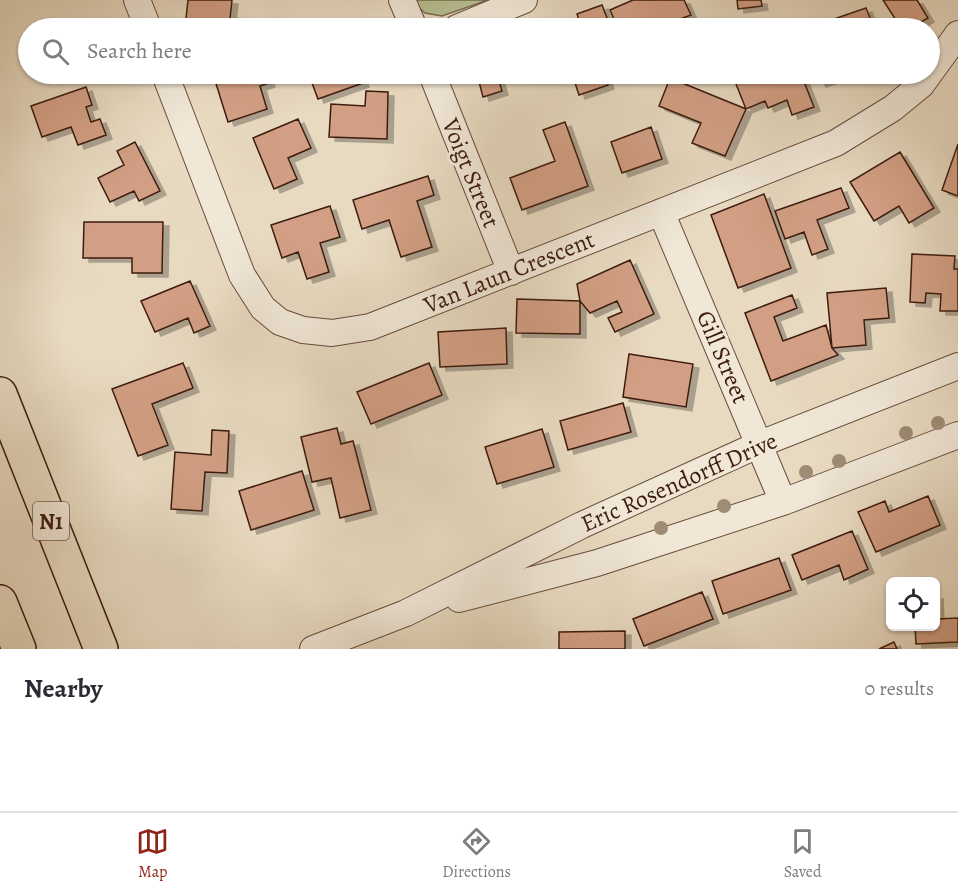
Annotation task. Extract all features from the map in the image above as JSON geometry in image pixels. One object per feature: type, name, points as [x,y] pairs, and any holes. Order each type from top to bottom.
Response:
[{"type":"highway","name":"N1","points":[[0,394],[101,649]]},
{"type":"highway","points":[[0,602],[19,649]]},
{"type":"street","points":[[136,0],[144,18]]},
{"type":"street","points":[[402,0],[410,18]]},
{"type":"street","points":[[481,18],[524,0]]},
{"type":"street","name":"Van Laun Crescent","points":[[940,59],[958,34]]},
{"type":"street","name":"Van Laun Crescent","points":[[169,84],[242,275],[263,308],[280,322],[303,330],[332,333],[370,327],[836,143],[893,108],[922,84]]},
{"type":"street","name":"Voigt Street","points":[[436,84],[511,272]]},
{"type":"street","name":"Gill Street","points":[[661,212],[783,502]]},
{"type":"street","name":"Eric Rosendorff Drive","points":[[313,649],[406,613],[582,525],[760,444],[958,366]]},
{"type":"street","name":"Eric Rosendorff Drive","points":[[406,613],[597,562],[783,502],[958,435]]},
{"type":"street","points":[[582,525],[597,562]]},
{"type":"green space","points":[[410,0],[488,0],[442,16],[425,13]]},
{"type":"building","points":[[188,0],[232,0],[230,18],[186,18]]},
{"type":"building","points":[[633,0],[684,0],[691,15],[683,18],[614,18],[610,10]]},
{"type":"building","points":[[737,0],[761,0],[762,6],[738,9]]},
{"type":"building","points":[[883,0],[917,0],[928,18],[895,18]]},
{"type":"building","points":[[602,5],[607,18],[578,18],[577,14]]},
{"type":"building","points":[[866,8],[870,18],[837,18]]},
{"type":"building","points":[[216,84],[266,84],[260,86],[267,109],[228,122]]},
{"type":"building","points":[[312,84],[360,84],[318,99]]},
{"type":"building","points":[[480,84],[500,84],[502,91],[483,97]]},
{"type":"building","points":[[575,84],[608,84],[608,85],[579,95]]},
{"type":"building","points":[[668,84],[685,84],[746,109],[725,156],[692,143],[701,123],[659,106]]},
{"type":"building","points":[[736,84],[805,84],[814,107],[792,115],[787,100],[768,108],[765,101],[746,109]]},
{"type":"building","points":[[86,87],[92,105],[86,107],[91,122],[100,119],[106,135],[78,145],[71,127],[42,137],[31,106]]},
{"type":"building","points":[[366,91],[388,92],[387,139],[329,137],[331,104],[365,106]]},
{"type":"building","points":[[298,119],[311,148],[288,158],[297,179],[274,189],[253,138]]},
{"type":"building","points":[[565,122],[588,186],[522,210],[510,178],[555,161],[543,130]]},
{"type":"building","points":[[651,127],[662,159],[622,173],[611,142]]},
{"type":"building","points":[[135,142],[160,191],[139,201],[134,191],[110,202],[98,178],[124,165],[117,151]]},
{"type":"building","points":[[958,144],[958,196],[942,190]]},
{"type":"building","points":[[900,152],[934,208],[909,223],[899,206],[874,221],[850,182]]},
{"type":"building","points":[[428,176],[434,195],[417,201],[432,247],[401,257],[389,220],[362,229],[353,200]]},
{"type":"building","points":[[841,188],[849,208],[817,220],[828,249],[812,255],[804,232],[785,239],[775,211]]},
{"type":"building","points":[[764,194],[791,268],[738,288],[711,215]]},
{"type":"building","points":[[330,206],[340,237],[320,243],[329,272],[307,279],[298,252],[282,258],[271,225]]},
{"type":"building","points":[[84,222],[163,222],[162,273],[132,273],[132,258],[83,258]]},
{"type":"building","points":[[912,254],[955,256],[954,269],[958,269],[958,311],[940,311],[941,294],[926,293],[925,303],[910,302]]},
{"type":"building","points":[[630,260],[654,314],[615,332],[608,318],[622,312],[617,301],[590,313],[580,301],[577,284]]},
{"type":"building","points":[[190,281],[210,326],[194,333],[188,318],[155,332],[141,301]]},
{"type":"building","points":[[886,288],[889,318],[864,320],[866,345],[832,348],[827,293]]},
{"type":"building","points":[[792,295],[797,308],[774,317],[783,341],[826,325],[832,348],[838,355],[771,381],[745,313]]},
{"type":"building","points":[[517,299],[580,301],[580,334],[516,333]]},
{"type":"building","points":[[506,328],[507,364],[440,367],[438,332]]},
{"type":"building","points":[[629,354],[693,364],[686,407],[623,397]]},
{"type":"building","points":[[183,363],[193,388],[152,404],[168,445],[138,456],[112,389]]},
{"type":"building","points":[[429,363],[442,395],[371,424],[357,392]]},
{"type":"building","points":[[623,403],[631,432],[568,450],[560,421]]},
{"type":"building","points":[[337,428],[341,444],[353,441],[371,510],[340,518],[331,478],[312,482],[301,437]]},
{"type":"building","points":[[542,429],[554,467],[497,484],[485,447]]},
{"type":"building","points":[[212,430],[229,431],[227,473],[205,472],[202,511],[171,509],[175,452],[211,455]]},
{"type":"building","points":[[302,471],[314,510],[251,530],[239,491]]},
{"type":"building","points":[[928,496],[940,525],[876,552],[858,512],[885,501],[889,512]]},
{"type":"building","points":[[852,531],[868,569],[844,580],[839,565],[802,580],[792,555]]},
{"type":"building","points":[[779,558],[791,590],[723,614],[712,581]]},
{"type":"building","points":[[702,592],[713,619],[644,646],[633,619]]},
{"type":"building","points":[[958,618],[958,642],[916,644],[915,631],[940,631],[940,619]]},
{"type":"building","points":[[625,631],[625,649],[559,649],[559,632]]},
{"type":"building","points":[[894,642],[897,649],[879,649]]}]
